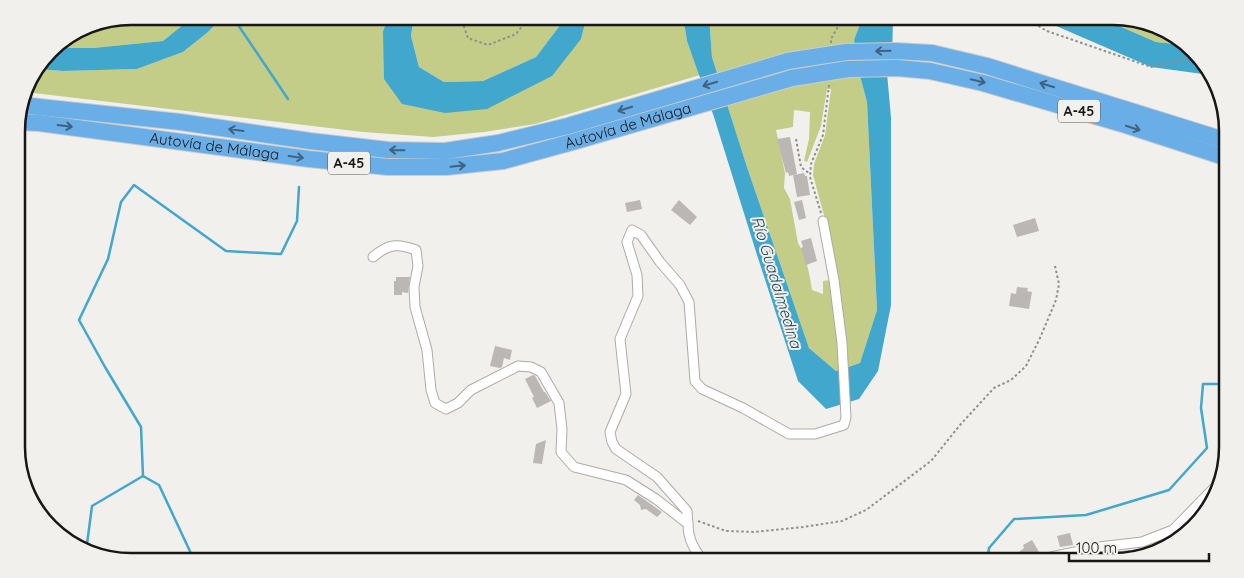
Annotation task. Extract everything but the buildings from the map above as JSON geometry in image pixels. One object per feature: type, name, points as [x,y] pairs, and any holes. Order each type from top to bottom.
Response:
[{"type":"highway","name":"Autovía de Málaga","points":[[28,106],[180,122],[388,150],[445,151],[498,143],[568,126],[788,61],[846,52],[896,51],[932,54],[987,66],[1219,138]]},
{"type":"highway","name":"Autovía de Málaga","points":[[25,123],[378,166],[446,167],[503,160],[576,141],[792,78],[848,69],[897,68],[930,71],[984,83],[1119,123],[1219,155]]},
{"type":"street","points":[[697,553],[688,535],[687,511],[657,477],[616,449],[612,442],[610,432],[626,394],[620,339],[638,296],[637,275],[627,242],[632,230],[641,235],[680,286],[689,302],[695,381],[702,390],[743,408],[789,434],[815,434],[844,426],[846,417],[842,343],[834,280],[823,221]]},
{"type":"street","points":[[373,257],[388,246],[403,246],[416,250],[418,266],[414,286],[415,308],[426,350],[431,390],[435,403],[446,408],[458,403],[471,390],[518,366],[531,367],[541,372],[560,403],[562,452],[574,467],[626,480],[656,499],[688,524]]},
{"type":"street","points":[[1070,553],[1099,547],[1142,542],[1173,530],[1208,494]]},
{"type":"path","points":[[462,25],[468,38],[488,45],[516,34],[523,25]]},
{"type":"path","points":[[831,48],[831,39],[839,25]]},
{"type":"path","points":[[1037,25],[1047,31],[1151,67],[1190,58]]},
{"type":"path","points":[[823,221],[810,174],[811,164],[823,135],[829,83]]},
{"type":"path","points":[[796,139],[802,167],[810,174]]},
{"type":"path","points":[[688,524],[695,520],[726,531],[755,532],[842,521],[866,510],[931,461],[960,425],[994,388],[1011,380],[1026,366],[1056,300],[1059,284],[1055,266]]},
{"type":"green space","points":[[124,25],[183,25],[163,41],[93,48],[65,48],[90,33],[110,27]]},
{"type":"green space","points":[[215,25],[385,25],[383,31],[445,113],[581,39],[585,25],[684,25],[687,41],[700,75],[535,124],[433,137],[363,132],[32,93],[45,70],[63,71],[137,69],[183,52]]},
{"type":"green space","points":[[413,25],[560,25],[536,57],[483,81],[444,82],[419,67],[411,36]]},
{"type":"green space","points":[[710,25],[860,25],[854,40],[860,76],[867,102],[877,310],[860,363],[847,367],[827,226],[813,175],[814,164],[825,135],[831,89],[827,89],[821,126],[807,162],[804,161],[809,139],[810,112],[794,110],[793,127],[776,130],[785,173],[784,188],[790,199],[798,243],[809,272],[812,290],[823,294],[823,281],[831,280],[839,344],[840,370],[836,371],[809,348],[747,167],[712,57]]},
{"type":"green space","points":[[1117,25],[1134,27],[1154,33],[1173,44],[1156,42]]},
{"type":"water","points":[[183,25],[215,25],[183,52],[137,69],[63,71],[45,70],[65,48],[93,48],[163,41]]},
{"type":"water","points":[[385,25],[413,25],[411,36],[419,67],[444,82],[483,81],[536,57],[560,25],[585,25],[581,39],[552,76],[487,109],[445,113],[402,104],[384,79],[383,31]]},
{"type":"water","points":[[684,25],[710,25],[712,57],[747,167],[809,348],[836,371],[860,363],[877,310],[867,102],[860,76],[854,40],[860,25],[888,25],[884,39],[891,118],[891,305],[878,371],[859,399],[826,409],[798,381],[714,117],[687,41]]},
{"type":"water","points":[[1054,25],[1117,25],[1156,42],[1173,44],[1188,56],[1202,74],[1151,67]]},
{"type":"waterway","points":[[238,25],[288,99]]},
{"type":"waterway","name":"Río Guadalmedina","points":[[884,65],[885,25]]},
{"type":"waterway","points":[[191,553],[159,485],[143,476],[141,427],[79,320],[108,259],[121,202],[134,185],[226,251],[281,254],[297,221],[299,187]]},
{"type":"waterway","points":[[988,553],[989,548],[1014,519],[1086,515],[1169,490],[1207,448],[1201,408],[1203,384],[1219,384]]},
{"type":"waterway","points":[[87,544],[92,506],[143,476]]}]
